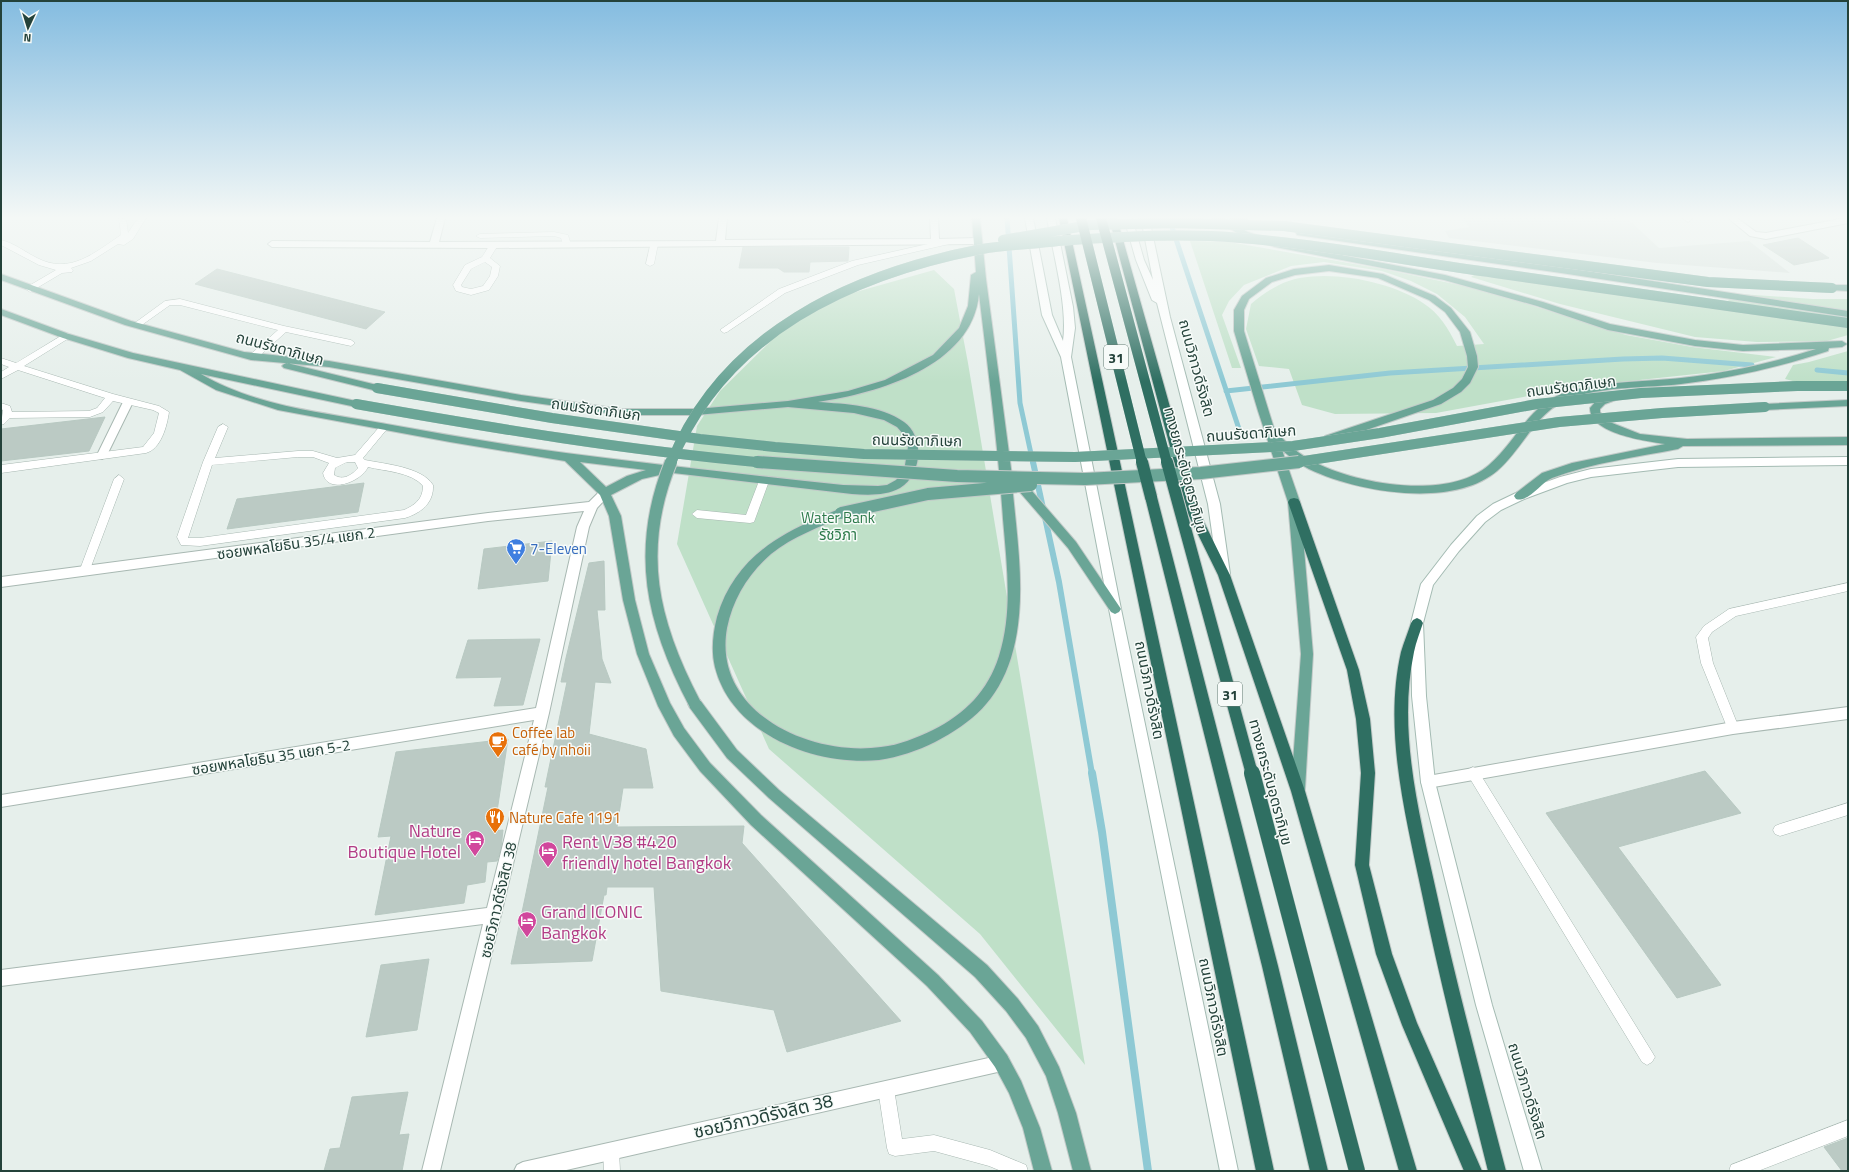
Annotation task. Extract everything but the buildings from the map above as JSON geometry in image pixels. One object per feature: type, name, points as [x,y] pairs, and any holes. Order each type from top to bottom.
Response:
[{"type":"highway","name":"ถนนวิภาวดีรังสิต","points":[[1075,273],[1265,1171]]},
{"type":"highway","name":"31","points":[[1095,273],[1268,958],[1319,1171]]},
{"type":"highway","name":"ทางยกระดับอุตราภิมุข","points":[[1116,273],[1357,1171]]},
{"type":"highway","name":"ถนนวิภาวดีรังสิต","points":[[1128,273],[1194,514],[1224,575],[1298,791],[1408,1171]]},
{"type":"highway","points":[[1294,502],[1353,670],[1363,719],[1368,773],[1362,865],[1384,954],[1410,1026],[1473,1171]]},
{"type":"highway","points":[[1417,623],[1409,641],[1405,660],[1403,730],[1408,790],[1437,936],[1497,1171]]},
{"type":"main road","points":[[888,273],[854,285],[814,305],[767,336],[743,357],[720,381],[703,402],[686,427],[672,457],[658,500],[654,519],[651,554],[653,591],[663,635],[677,675],[695,704],[732,754],[774,794],[981,971],[1012,1005],[1032,1032],[1053,1073],[1067,1113],[1082,1171]]},
{"type":"main road","points":[[249,355],[330,364],[521,398],[621,412],[696,412],[788,404],[848,394],[889,382],[936,357],[952,342],[962,329],[973,306],[976,273]]},
{"type":"main road","points":[[981,273],[1005,462],[1014,588],[1012,629],[1003,662],[996,680],[986,696],[970,714],[947,729],[927,740],[898,750],[863,754],[830,753],[800,745],[774,731],[753,716],[726,684],[720,665],[718,637],[729,598],[738,583],[754,563],[777,544],[841,513],[928,494],[1080,480]]},
{"type":"main road","points":[[1295,273],[1269,280],[1245,298],[1239,310],[1240,331],[1245,349],[1263,411],[1294,502],[1307,654],[1298,791]]},
{"type":"main road","points":[[1316,443],[1437,402],[1457,390],[1466,381],[1472,368],[1470,343],[1465,332],[1448,310],[1432,298],[1380,276],[1359,273]]},
{"type":"main road","points":[[1417,273],[1445,278],[1540,304],[1608,327],[1695,343],[1743,348],[1791,347],[1845,343]]},
{"type":"main road","points":[[1493,273],[1848,323]]},
{"type":"main road","points":[[1575,273],[1848,314]]},
{"type":"main road","points":[[1638,273],[1708,282],[1848,288]]},
{"type":"main road","name":"ถนนรัชดาภิเษก","points":[[1,277],[136,325],[377,388],[552,418],[700,439],[864,454],[1075,457],[1227,451],[1316,443],[1537,404],[1641,393],[1797,386],[1848,386]]},
{"type":"main road","name":"ถนนรัชดาภิเษก","points":[[1,312],[66,336],[131,356],[356,404],[492,429],[694,456],[949,476],[1080,480],[1153,477],[1268,466],[1561,422],[1705,410],[1848,403]]},
{"type":"main road","points":[[1271,435],[1294,455],[1311,466],[1334,475],[1358,482],[1385,487],[1411,490],[1437,488],[1460,484],[1476,479],[1491,470],[1535,415],[1556,400],[1588,391],[1712,377],[1745,371],[1775,364],[1845,343]]},
{"type":"main road","points":[[184,368],[219,388],[266,403],[384,427],[568,457],[677,469],[764,481],[871,491],[894,486],[903,480],[911,464],[914,444],[909,433],[900,423],[887,417],[865,411],[788,404]]},
{"type":"main road","points":[[1642,385],[1601,402],[1595,408],[1595,413],[1604,423],[1639,436],[1687,443],[1848,441]]},
{"type":"main road","points":[[1765,407],[1848,411]]},
{"type":"main road","points":[[1520,496],[1546,476],[1576,466],[1687,443]]},
{"type":"main road","points":[[568,457],[605,493],[615,516],[626,592],[639,646],[658,694],[680,732],[707,771],[785,849],[927,974],[982,1032],[1002,1063],[1022,1102],[1034,1137],[1042,1171]]},
{"type":"main road","points":[[1005,462],[1012,476],[1033,502],[1053,522],[1072,545],[1115,609]]},
{"type":"main road","points":[[605,493],[633,477],[646,473],[677,469]]},
{"type":"street","name":"ถนนวิภาวดีรังสิต","points":[[1039,273],[1047,315],[1066,357],[1115,609],[1229,1171]]},
{"type":"street","points":[[1061,273],[1068,307],[1070,328],[1066,357]]},
{"type":"street","points":[[1146,273],[1165,317]]},
{"type":"street","name":"ถนนวิภาวดีรังสิต","points":[[1156,273],[1165,317],[1214,504],[1224,575]]},
{"type":"street","points":[[102,455],[128,402]]},
{"type":"street","name":"ถนนวิภาวดีรังสิต","points":[[1533,1171],[1484,1005],[1428,782],[1419,696],[1417,623],[1427,584],[1455,548],[1480,520],[1497,507],[1520,496],[1564,480],[1591,473],[1678,463],[1848,461]]},
{"type":"street","name":"ซอยวิภาวดีรังสิต 38","points":[[431,1171],[542,713],[583,527],[592,506],[605,493]]},
{"type":"street","name":"ซอยพหลโยธิน 35/4 แยก 2","points":[[1,582],[488,517],[592,506]]},
{"type":"street","name":"ซอยพหลโยธิน 35 แยก 5-2","points":[[1,801],[542,713]]},
{"type":"street","points":[[1428,782],[1733,728],[1848,713]]},
{"type":"street","points":[[1,978],[494,915]]},
{"type":"street","name":"ซอยวิภาวดีรังสิต 38","points":[[523,1171],[1002,1063]]},
{"type":"lane","points":[[30,288],[57,273]]},
{"type":"lane","points":[[463,273],[457,284],[458,289],[471,292],[486,288],[495,273]]},
{"type":"lane","points":[[724,330],[782,291],[830,273]]},
{"type":"lane","points":[[136,325],[168,303],[180,302],[284,329],[351,343]]},
{"type":"lane","points":[[249,355],[284,329]]},
{"type":"lane","points":[[1,376],[66,336]]},
{"type":"lane","points":[[1,361],[111,397],[156,408],[164,412],[158,435],[152,445],[146,450],[1,469]]},
{"type":"lane","points":[[1,406],[7,408],[4,418],[90,414],[100,410],[111,397]]},
{"type":"lane","points":[[223,427],[208,462],[182,537],[185,542],[190,543],[405,514],[416,508],[427,496],[428,485],[424,480],[406,472],[360,461],[347,458],[337,462],[330,468],[328,475],[330,479],[338,481],[345,481],[355,477],[362,470],[360,461],[384,427]]},
{"type":"lane","points":[[208,462],[298,454],[313,454],[337,462]]},
{"type":"lane","points":[[84,572],[119,479]]},
{"type":"lane","points":[[697,514],[750,519],[764,481]]},
{"type":"lane","points":[[1733,728],[1704,653],[1702,637],[1708,630],[1733,612],[1848,587]]},
{"type":"lane","points":[[1473,773],[1647,1057]]},
{"type":"lane","points":[[1780,830],[1846,812]]},
{"type":"lane","points":[[886,1089],[895,1148],[934,1143],[990,1158],[1020,1171]]},
{"type":"lane","points":[[1737,1171],[1848,1128]]},
{"type":"lane","points":[[611,1150],[612,1171]]},
{"type":"green space","name":"Water Bank รัชวิภา","points":[[924,273],[937,273],[954,289],[968,363],[1085,1065],[980,934],[769,749],[677,544],[697,426],[720,391],[784,328],[838,297]]},
{"type":"green space","points":[[1200,273],[1274,273],[1244,285],[1229,301],[1222,315],[1241,368],[1232,368]]},
{"type":"green space","points":[[1387,273],[1401,273],[1483,290],[1626,335],[1692,347],[1776,357],[1724,371],[1583,386],[1436,413],[1335,414],[1302,405],[1289,369],[1259,366],[1246,329],[1251,304],[1279,285],[1294,279],[1312,277],[1332,276],[1352,278],[1372,282],[1409,295],[1429,307],[1434,312],[1443,322],[1457,346],[1484,344],[1465,317],[1437,294],[1411,281]]},
{"type":"green space","points":[[1475,274],[1713,309],[1740,294],[1813,299],[1848,299],[1848,335],[1827,341],[1757,342],[1695,337],[1560,304],[1471,277]]},
{"type":"green space","points":[[1848,351],[1848,383],[1797,382],[1785,379],[1793,365]]},
{"type":"waterway","points":[[1011,273],[1020,403],[1033,463]]},
{"type":"waterway","points":[[1187,273],[1226,391]]},
{"type":"waterway","points":[[1226,391],[1390,373],[1623,359],[1662,358],[1752,365]]},
{"type":"waterway","points":[[1817,370],[1848,373]]},
{"type":"waterway","points":[[1226,391],[1240,432]]},
{"type":"waterway","points":[[1033,462],[1059,582],[1092,774]]},
{"type":"waterway","points":[[1092,773],[1102,832],[1148,1171]]},
{"type":"place","name":"7-Eleven","points":[[516,565]]},
{"type":"place","name":"Coffee lab café by nhoii","points":[[498,758]]},
{"type":"place","name":"Nature Cafe 1191","points":[[495,834]]},
{"type":"place","name":"Nature Boutique Hotel","points":[[475,857]]},
{"type":"place","name":"Rent V38 #420 friendly hotel Bangkok","points":[[548,868]]},
{"type":"place","name":"Grand ICONIC Bangkok","points":[[527,938]]}]
